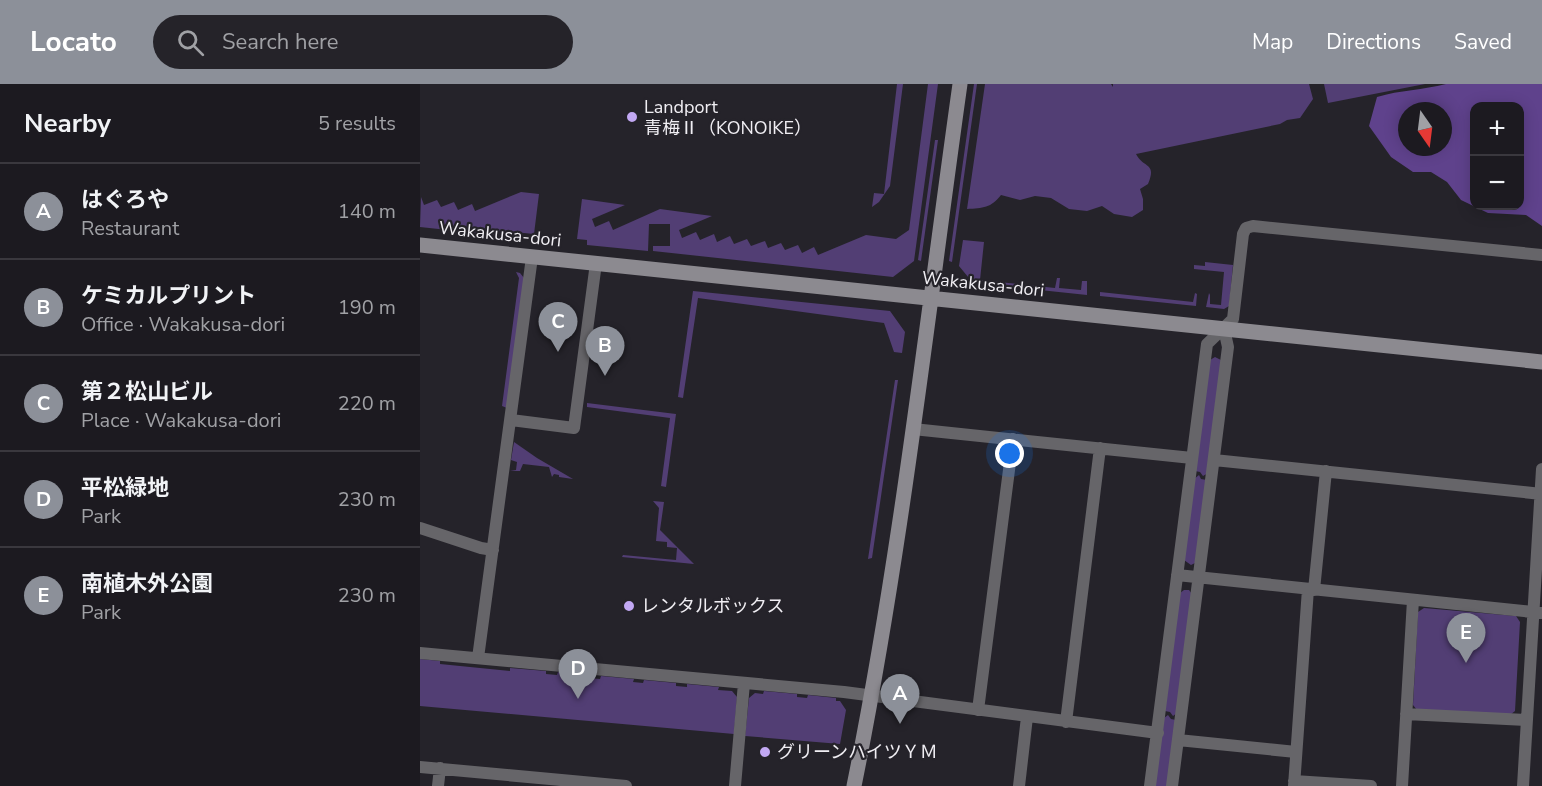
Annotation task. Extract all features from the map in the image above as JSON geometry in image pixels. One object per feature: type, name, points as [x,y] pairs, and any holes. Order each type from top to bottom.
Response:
[{"type":"street","points":[[854,786],[872,696],[913,429],[960,84]]},
{"type":"street","points":[[1150,786],[1207,344],[1233,320],[1243,234],[1246,228],[1253,226],[1542,255]]},
{"type":"street","name":"Wakakusa-dori","points":[[420,245],[1542,362]]},
{"type":"street","points":[[478,658],[532,257]]},
{"type":"street","points":[[511,420],[574,428],[596,263]]},
{"type":"street","points":[[1172,786],[1228,347],[1224,329]]},
{"type":"street","points":[[913,429],[1192,458]]},
{"type":"street","points":[[978,710],[1013,439]]},
{"type":"street","points":[[1066,722],[1100,448]]},
{"type":"street","points":[[1214,460],[1541,494]]},
{"type":"street","points":[[1523,786],[1538,612],[1542,469]]},
{"type":"street","points":[[1326,471],[1311,590],[1294,784],[1371,786]]},
{"type":"street","points":[[420,528],[493,550]]},
{"type":"street","points":[[1178,575],[1538,612]]},
{"type":"street","points":[[1402,786],[1413,600]]},
{"type":"street","points":[[420,653],[872,696],[1158,733]]},
{"type":"street","points":[[735,786],[744,683]]},
{"type":"street","points":[[1406,714],[1527,720]]},
{"type":"street","points":[[1019,786],[1027,717]]},
{"type":"street","points":[[1178,740],[1296,752]]},
{"type":"street","points":[[420,766],[627,786]]},
{"type":"street","points":[[438,786],[440,768]]},
{"type":"shaded area","points":[[897,84],[903,84],[890,186],[879,202],[872,207],[874,193],[884,194]]},
{"type":"shaded area","points":[[928,84],[938,84],[914,261],[893,277],[653,251],[653,246],[670,246],[670,224],[649,224],[648,251],[587,245],[587,240],[577,239],[582,199],[625,205],[592,219],[595,227],[609,221],[613,230],[660,209],[712,216],[679,230],[682,238],[696,232],[700,240],[714,234],[717,242],[730,236],[734,244],[747,239],[751,246],[765,241],[768,248],[781,243],[785,250],[798,245],[802,253],[814,247],[818,255],[866,235],[896,239],[909,230]]},
{"type":"shaded area","points":[[974,84],[977,84],[952,262],[949,261]]},
{"type":"shaded area","points":[[985,84],[1111,84],[1113,87],[1113,84],[1309,84],[1313,99],[1300,118],[1136,154],[1151,172],[1148,184],[1140,189],[1143,210],[1132,217],[1114,214],[1102,206],[1087,211],[1069,209],[1051,198],[1035,196],[1020,200],[1001,195],[994,203],[967,209]]},
{"type":"shaded area","points":[[1324,84],[1425,84],[1328,103]]},
{"type":"shaded area","points":[[1446,84],[1542,84],[1542,226],[1526,215],[1488,213],[1482,210],[1524,210],[1524,102],[1470,102],[1470,204],[1461,200],[1447,182],[1431,172],[1413,172],[1391,157],[1369,126],[1377,97]]},
{"type":"shaded area","points":[[935,140],[938,140],[921,261],[918,260]]},
{"type":"shaded area","points":[[521,192],[539,194],[534,234],[514,232],[513,237],[420,227],[421,197],[424,205],[437,200],[441,207],[454,202],[458,210],[472,204],[475,211]]},
{"type":"shaded area","points":[[963,240],[984,242],[980,280],[1055,288],[1057,278],[1060,278],[1059,288],[1081,290],[1082,281],[1087,281],[1087,295],[973,283],[959,266]]},
{"type":"shaded area","points":[[1205,262],[1233,265],[1229,306],[1224,309],[1206,307],[1209,293],[1210,304],[1221,305],[1224,272],[1194,269],[1194,265],[1205,266]]},
{"type":"shaded area","points":[[516,272],[524,278],[507,408],[502,406],[519,278]]},
{"type":"shaded area","points":[[693,291],[890,311],[905,332],[902,353],[894,352],[884,323],[698,298],[683,398],[678,397]]},
{"type":"shaded area","points":[[1100,292],[1193,302],[1195,293],[1197,294],[1196,306],[1100,296]]},
{"type":"shaded area","points":[[1215,357],[1221,360],[1208,473],[1203,476],[1200,472],[1195,471],[1210,360]]},
{"type":"shaded area","points":[[895,380],[898,380],[872,558],[868,559]]},
{"type":"shaded area","points":[[587,403],[676,414],[666,487],[661,486],[670,418],[587,407]]},
{"type":"shaded area","points":[[514,442],[573,479],[554,474],[552,477],[549,467],[523,464],[520,471],[510,471],[516,470],[517,462],[511,460]]},
{"type":"shaded area","points":[[1199,475],[1201,479],[1207,480],[1195,563],[1191,565],[1184,560],[1194,479]]},
{"type":"shaded area","points":[[653,501],[664,502],[660,530],[694,564],[622,557],[623,555],[676,560],[677,548],[667,547],[667,542],[656,541],[659,508]]},
{"type":"shaded area","points":[[1189,590],[1192,594],[1177,713],[1173,716],[1170,712],[1165,711],[1180,593]]},
{"type":"shaded area","points":[[1424,608],[1516,616],[1520,622],[1515,711],[1510,715],[1417,710],[1413,705],[1418,612]]},
{"type":"shaded area","points":[[420,659],[440,661],[440,664],[510,671],[510,668],[546,671],[546,674],[557,675],[558,672],[590,675],[590,678],[600,679],[601,676],[634,679],[633,682],[643,683],[644,680],[676,683],[676,686],[687,687],[687,684],[719,687],[718,690],[732,691],[737,697],[734,734],[420,706]]},
{"type":"shaded area","points":[[764,691],[797,694],[797,697],[807,698],[808,695],[836,698],[836,701],[840,701],[846,710],[840,744],[745,736],[749,698],[755,693],[763,694]]},
{"type":"shaded area","points":[[1168,715],[1171,719],[1176,720],[1168,786],[1155,786],[1164,718]]},
{"type":"place","name":"Landport 青梅Ⅱ（KONOIKE）","points":[[632,117]]},
{"type":"place","name":"第２松山ビル","points":[[558,352]]},
{"type":"place","name":"ケミカルプリント","points":[[605,376]]},
{"type":"place","name":"レンタルボックス","points":[[629,606]]},
{"type":"place","name":"南植木外公園","points":[[1466,663]]},
{"type":"place","name":"平松緑地","points":[[578,699]]},
{"type":"place","name":"はぐろや","points":[[900,724]]},
{"type":"place","name":"グリーンハイツＹＭ","points":[[765,752]]}]
